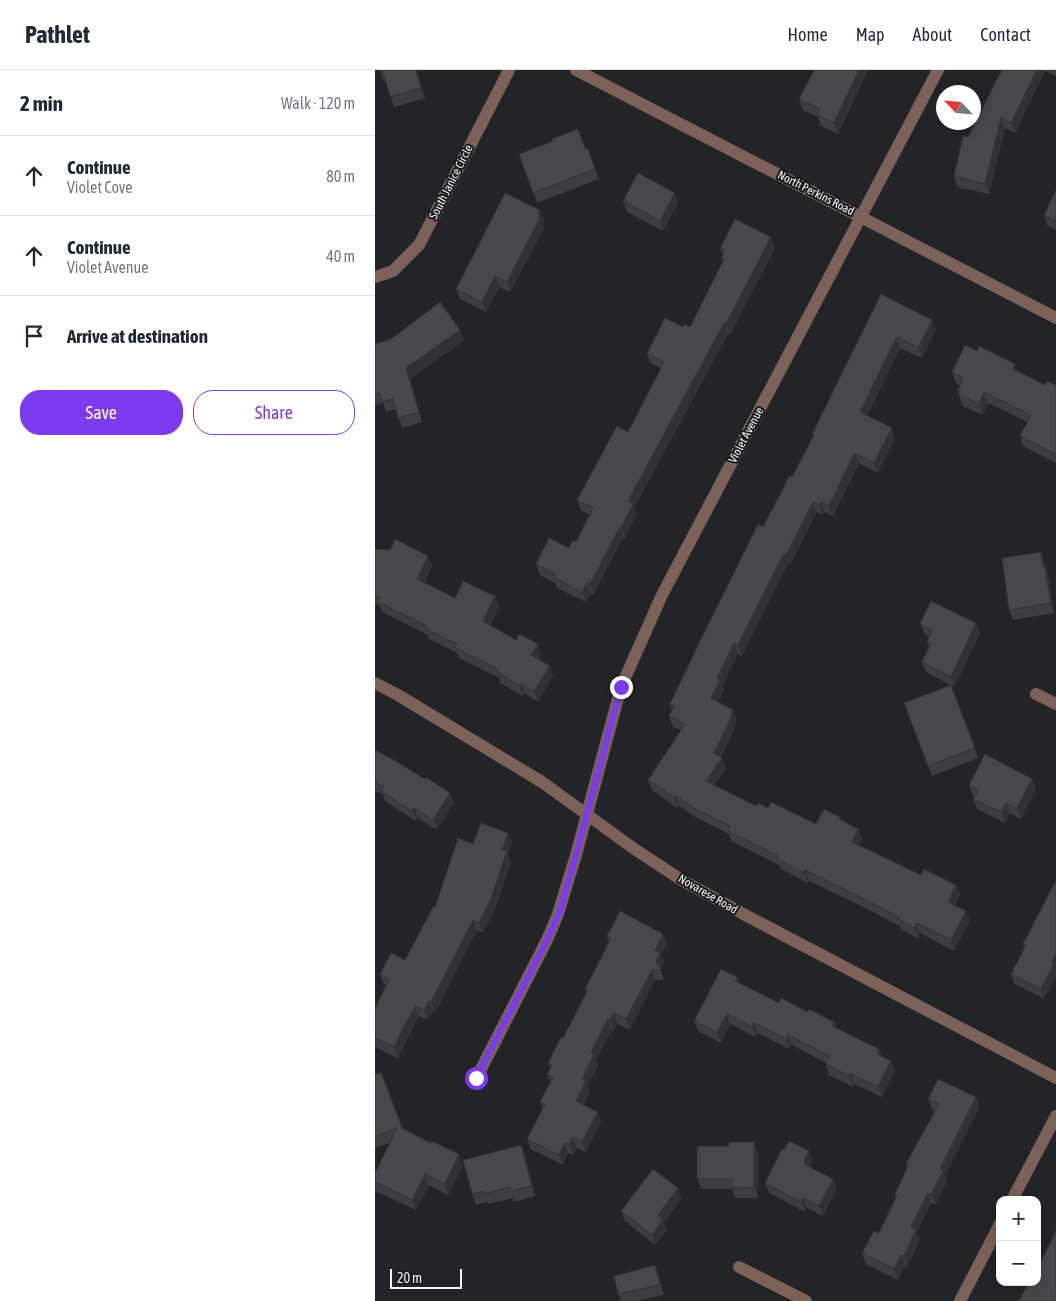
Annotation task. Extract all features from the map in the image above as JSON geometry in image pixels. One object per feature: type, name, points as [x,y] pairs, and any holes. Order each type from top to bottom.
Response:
[{"type":"street","name":"South Janice Circle","points":[[375,277],[393,271],[419,245],[509,70]]},
{"type":"street","name":"North Perkins Road","points":[[576,70],[1056,318]]},
{"type":"street","name":"Violet Avenue","points":[[476,1078],[559,914],[621,687],[662,594],[938,70]]},
{"type":"street","name":"Novarese Road","points":[[375,683],[542,782],[633,848],[747,916],[1056,1078]]},
{"type":"street","points":[[1036,694],[1056,704]]},
{"type":"street","points":[[1014,1196],[1056,1116]]},
{"type":"street","points":[[960,1301],[996,1232]]},
{"type":"street","points":[[739,1267],[806,1301]]},
{"type":"building","points":[[380,70],[416,70],[421,88],[390,97],[383,71],[380,72]]},
{"type":"building","points":[[814,70],[859,70],[834,123],[817,115],[820,109],[799,99]]},
{"type":"building","points":[[1002,70],[1037,70],[1011,123],[1001,118],[985,184],[954,176],[963,136],[968,137],[972,130],[981,130],[981,111]]},
{"type":"building","points":[[578,129],[595,169],[533,193],[519,154]]},
{"type":"building","points":[[638,173],[675,193],[660,221],[623,201]]},
{"type":"building","points":[[1056,190],[1056,221],[1044,215]]},
{"type":"building","points":[[505,193],[540,210],[538,217],[540,218],[507,282],[495,276],[482,302],[456,289]]},
{"type":"building","points":[[735,219],[771,237],[726,324],[724,323],[628,501],[633,504],[621,528],[590,584],[587,583],[582,592],[553,577],[555,574],[536,564],[549,538],[569,548],[573,540],[576,542],[593,508],[577,500],[617,426],[628,432],[664,362],[647,353],[665,318],[683,327],[684,324],[690,327],[724,259],[721,258],[725,250],[720,248]]},
{"type":"building","points":[[881,294],[932,320],[918,348],[897,337],[860,412],[892,428],[874,463],[855,453],[829,506],[821,502],[819,505],[813,502],[787,553],[783,555],[738,645],[734,643],[717,678],[720,680],[711,698],[733,710],[714,753],[722,758],[706,781],[756,806],[758,803],[768,808],[771,802],[816,824],[824,809],[858,829],[852,842],[921,875],[924,869],[956,885],[948,902],[966,911],[951,940],[917,923],[914,928],[898,919],[899,917],[854,894],[805,870],[804,873],[777,859],[778,856],[728,831],[730,826],[694,808],[675,795],[674,797],[648,780],[685,724],[669,716],[674,706],[670,704],[697,647],[758,524],[763,527],[790,475],[792,477],[814,435],[812,434]]},
{"type":"building","points":[[440,302],[460,330],[406,368],[419,412],[398,418],[393,399],[382,402],[380,393],[375,394],[375,344],[391,339]]},
{"type":"building","points":[[965,345],[977,351],[979,346],[1015,364],[1013,369],[1045,385],[1047,381],[1056,385],[1055,454],[1020,436],[1031,415],[984,392],[979,404],[958,394],[963,378],[952,372]]},
{"type":"building","points":[[395,539],[428,556],[417,579],[455,598],[463,581],[495,596],[483,621],[516,640],[519,634],[538,644],[531,655],[550,666],[534,691],[521,683],[519,686],[497,672],[498,669],[455,648],[457,644],[426,629],[427,626],[378,602],[380,597],[375,595],[375,549],[390,550]]},
{"type":"building","points":[[1041,552],[1051,603],[1009,610],[1002,558]]},
{"type":"building","points":[[931,601],[976,623],[951,677],[922,662],[931,643],[927,641],[932,631],[920,623]]},
{"type":"building","points":[[951,685],[975,748],[928,766],[904,703]]},
{"type":"building","points":[[375,750],[425,779],[426,777],[450,793],[433,820],[414,808],[412,811],[381,791],[384,787],[375,782]]},
{"type":"building","points":[[985,754],[1032,779],[1017,808],[1006,803],[1001,812],[973,799],[978,790],[969,785]]},
{"type":"building","points":[[481,823],[508,833],[502,850],[507,851],[491,899],[479,923],[473,920],[431,1002],[429,1001],[424,1010],[415,1006],[394,1047],[375,1038],[375,1009],[389,979],[380,974],[391,953],[405,960],[433,907],[435,907],[458,838],[473,844]]},
{"type":"building","points":[[1056,880],[1056,954],[1052,962],[1054,963],[1041,989],[1011,974],[1026,945],[1023,944]]},
{"type":"building","points":[[620,911],[663,934],[655,950],[660,953],[656,961],[661,970],[652,970],[626,1019],[614,1013],[610,1020],[608,1019],[591,1053],[594,1055],[582,1080],[586,1081],[576,1101],[598,1112],[582,1142],[573,1137],[569,1145],[565,1143],[559,1155],[527,1139],[545,1104],[540,1102],[553,1077],[547,1075],[552,1065],[548,1063],[588,990],[585,989],[611,938],[607,936]]},
{"type":"building","points":[[721,969],[737,977],[735,981],[779,1003],[781,998],[808,1012],[809,1009],[834,1022],[832,1026],[879,1049],[877,1054],[891,1061],[878,1087],[850,1073],[849,1076],[826,1064],[830,1056],[788,1035],[786,1039],[754,1023],[752,1027],[727,1014],[717,1032],[694,1021]]},
{"type":"building","points":[[381,1072],[402,1127],[400,1127],[431,1143],[432,1141],[459,1154],[445,1184],[425,1174],[412,1200],[375,1182],[375,1173],[397,1128],[375,1137],[375,1075]]},
{"type":"building","points":[[938,1079],[976,1097],[940,1169],[943,1171],[931,1195],[928,1193],[911,1227],[916,1230],[904,1256],[902,1255],[894,1269],[862,1253],[874,1231],[879,1233],[897,1195],[895,1194],[908,1166],[906,1165],[907,1162],[939,1104],[928,1099]]},
{"type":"building","points":[[789,1141],[809,1151],[804,1164],[833,1179],[819,1206],[803,1198],[801,1202],[765,1183],[782,1149],[784,1150]]},
{"type":"building","points":[[729,1142],[754,1142],[754,1187],[731,1188],[732,1179],[697,1179],[697,1146],[728,1146]]},
{"type":"building","points":[[521,1145],[532,1186],[510,1191],[509,1187],[484,1194],[484,1191],[472,1194],[463,1160]]},
{"type":"building","points":[[653,1169],[678,1188],[658,1215],[663,1219],[652,1235],[621,1211]]},
{"type":"building","points":[[1056,1231],[1056,1301],[1019,1301],[1026,1286],[1041,1286],[1041,1261]]},
{"type":"building","points":[[655,1265],[660,1285],[618,1294],[614,1276]]},
{"type":"route","points":[[476,1078],[559,914],[621,687]]}]
